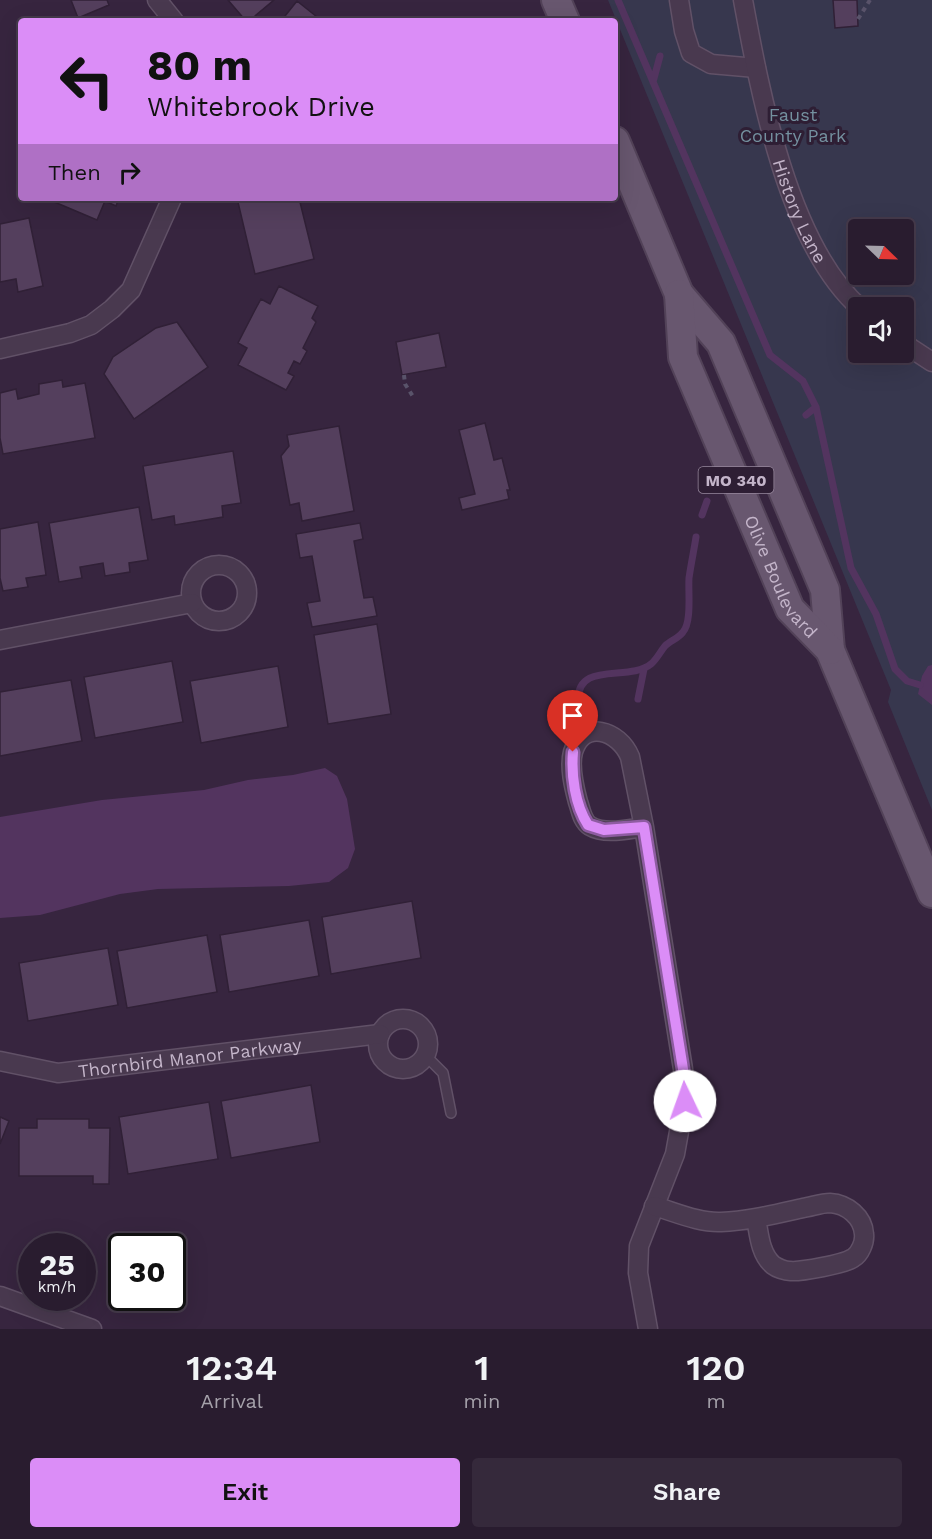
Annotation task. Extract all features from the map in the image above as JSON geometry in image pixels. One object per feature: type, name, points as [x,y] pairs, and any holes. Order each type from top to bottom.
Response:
[{"type":"main road","points":[[556,0],[564,18]]},
{"type":"main road","name":"Olive Boulevard","points":[[618,148],[679,294],[721,344],[825,591],[830,650],[929,876]]},
{"type":"main road","name":"Olive Boulevard","points":[[679,294],[683,357],[790,609],[830,650]]},
{"type":"street","points":[[158,0],[172,18]]},
{"type":"street","points":[[680,0],[684,31],[691,53],[711,64],[756,68]]},
{"type":"street","name":"History Lane","points":[[743,0],[756,68],[789,187],[817,252],[848,298]]},
{"type":"street","points":[[0,349],[70,333],[91,325],[112,309],[131,290],[171,201]]},
{"type":"street","points":[[914,351],[932,363]]},
{"type":"street","points":[[0,640],[192,603]]},
{"type":"street","points":[[644,827],[604,830],[588,825],[584,820],[575,790],[572,764],[573,752],[586,735],[596,731],[610,733],[627,747],[644,827],[683,1069],[686,1098],[675,1154],[639,1246],[638,1273],[648,1329]]},
{"type":"street","name":"Thornbird Manor Parkway","points":[[0,1062],[58,1073],[380,1034],[391,1022],[399,1019],[416,1022],[427,1036],[426,1056]]},
{"type":"street","points":[[380,1034],[378,1050],[381,1058],[393,1068],[409,1069],[416,1066],[426,1056]]},
{"type":"street","points":[[654,1206],[694,1218],[719,1222],[756,1218],[829,1203],[842,1205],[859,1219],[865,1237],[862,1247],[853,1258],[841,1263],[790,1271],[776,1267],[768,1259],[763,1251],[756,1218]]},
{"type":"street","points":[[0,1296],[92,1329]]},
{"type":"lane","points":[[426,1056],[443,1073],[451,1113]]},
{"type":"path","points":[[858,19],[870,0]]},
{"type":"path","points":[[404,375],[405,384],[414,398]]},
{"type":"green space","name":"Faust County Park","points":[[608,0],[932,0],[932,810],[888,702],[891,690],[618,24],[618,18],[615,18]]},
{"type":"shaded area","points":[[932,665],[932,705],[918,694],[922,676],[928,666]]},
{"type":"shaded area","points":[[325,768],[337,776],[347,799],[355,849],[348,868],[329,882],[289,886],[158,889],[120,894],[40,915],[0,918],[0,817],[102,800],[204,790],[248,780],[293,775]]},
{"type":"building","points":[[71,0],[107,0],[109,5],[78,18]]},
{"type":"building","points":[[228,0],[274,0],[253,18],[243,18]]},
{"type":"building","points":[[833,0],[857,0],[858,26],[835,28]]},
{"type":"building","points":[[297,1],[318,18],[283,18]]},
{"type":"building","points":[[52,201],[105,201],[97,220]]},
{"type":"building","points":[[105,201],[118,201],[116,206]]},
{"type":"building","points":[[238,201],[300,201],[314,259],[255,274]]},
{"type":"building","points":[[29,218],[43,286],[18,292],[16,279],[0,282],[0,224]]},
{"type":"building","points":[[279,286],[318,306],[312,318],[316,322],[303,348],[307,351],[300,364],[294,361],[288,373],[294,376],[286,390],[238,365],[247,348],[238,343],[255,310],[261,299],[270,304]]},
{"type":"building","points":[[177,322],[208,367],[134,419],[104,374],[113,357],[156,328]]},
{"type":"building","points":[[439,333],[446,367],[402,375],[396,342]]},
{"type":"building","points":[[62,380],[63,387],[85,383],[95,438],[3,454],[0,438],[0,393],[16,389],[18,399],[39,394],[39,384]]},
{"type":"building","points":[[485,423],[494,460],[502,458],[510,490],[507,490],[509,499],[462,510],[459,498],[475,494],[459,430]]},
{"type":"building","points":[[339,426],[354,511],[302,521],[299,503],[290,505],[281,456],[289,446],[287,435]]},
{"type":"building","points":[[233,451],[241,503],[222,506],[223,517],[175,525],[174,516],[152,520],[143,466]]},
{"type":"building","points":[[139,507],[148,560],[129,563],[130,572],[105,576],[103,563],[80,567],[82,578],[59,582],[49,523]]},
{"type":"building","points":[[38,522],[46,575],[26,578],[28,587],[3,591],[0,578],[0,529]]},
{"type":"building","points":[[360,523],[363,539],[354,541],[364,598],[373,597],[377,616],[312,627],[307,603],[320,601],[312,556],[300,558],[296,534]]},
{"type":"building","points":[[377,624],[391,714],[328,724],[314,635]]},
{"type":"building","points":[[172,661],[183,722],[95,738],[84,677]]},
{"type":"building","points":[[278,666],[288,727],[201,743],[190,681]]},
{"type":"building","points":[[71,680],[82,741],[0,756],[0,692]]},
{"type":"building","points":[[412,901],[421,958],[331,974],[322,917]]},
{"type":"building","points":[[309,920],[319,976],[229,992],[220,935]]},
{"type":"building","points":[[207,935],[217,992],[127,1008],[117,951]]},
{"type":"building","points":[[108,948],[118,1005],[28,1021],[19,963]]},
{"type":"building","points":[[311,1085],[320,1142],[231,1158],[221,1101]]},
{"type":"building","points":[[209,1102],[218,1159],[128,1174],[119,1117]]},
{"type":"building","points":[[0,1117],[9,1121],[0,1144]]},
{"type":"building","points":[[37,1119],[89,1119],[89,1128],[110,1128],[109,1184],[93,1184],[93,1176],[19,1176],[19,1128],[37,1128]]},
{"type":"waterway","points":[[618,0],[770,355],[803,381],[816,407],[851,568],[876,614],[895,669],[907,681],[920,685]]},
{"type":"waterway","points":[[653,82],[660,56]]},
{"type":"waterway","points":[[806,415],[816,407]]},
{"type":"waterway","points":[[702,515],[707,501]]},
{"type":"waterway","points":[[578,701],[580,688],[586,680],[595,676],[642,669],[651,664],[665,646],[683,632],[689,614],[689,578],[696,537]]},
{"type":"waterway","points":[[638,699],[644,669]]},
{"type":"route","points":[[573,752],[575,790],[582,815],[588,825],[604,830],[644,827],[683,1069],[685,1101]]}]
